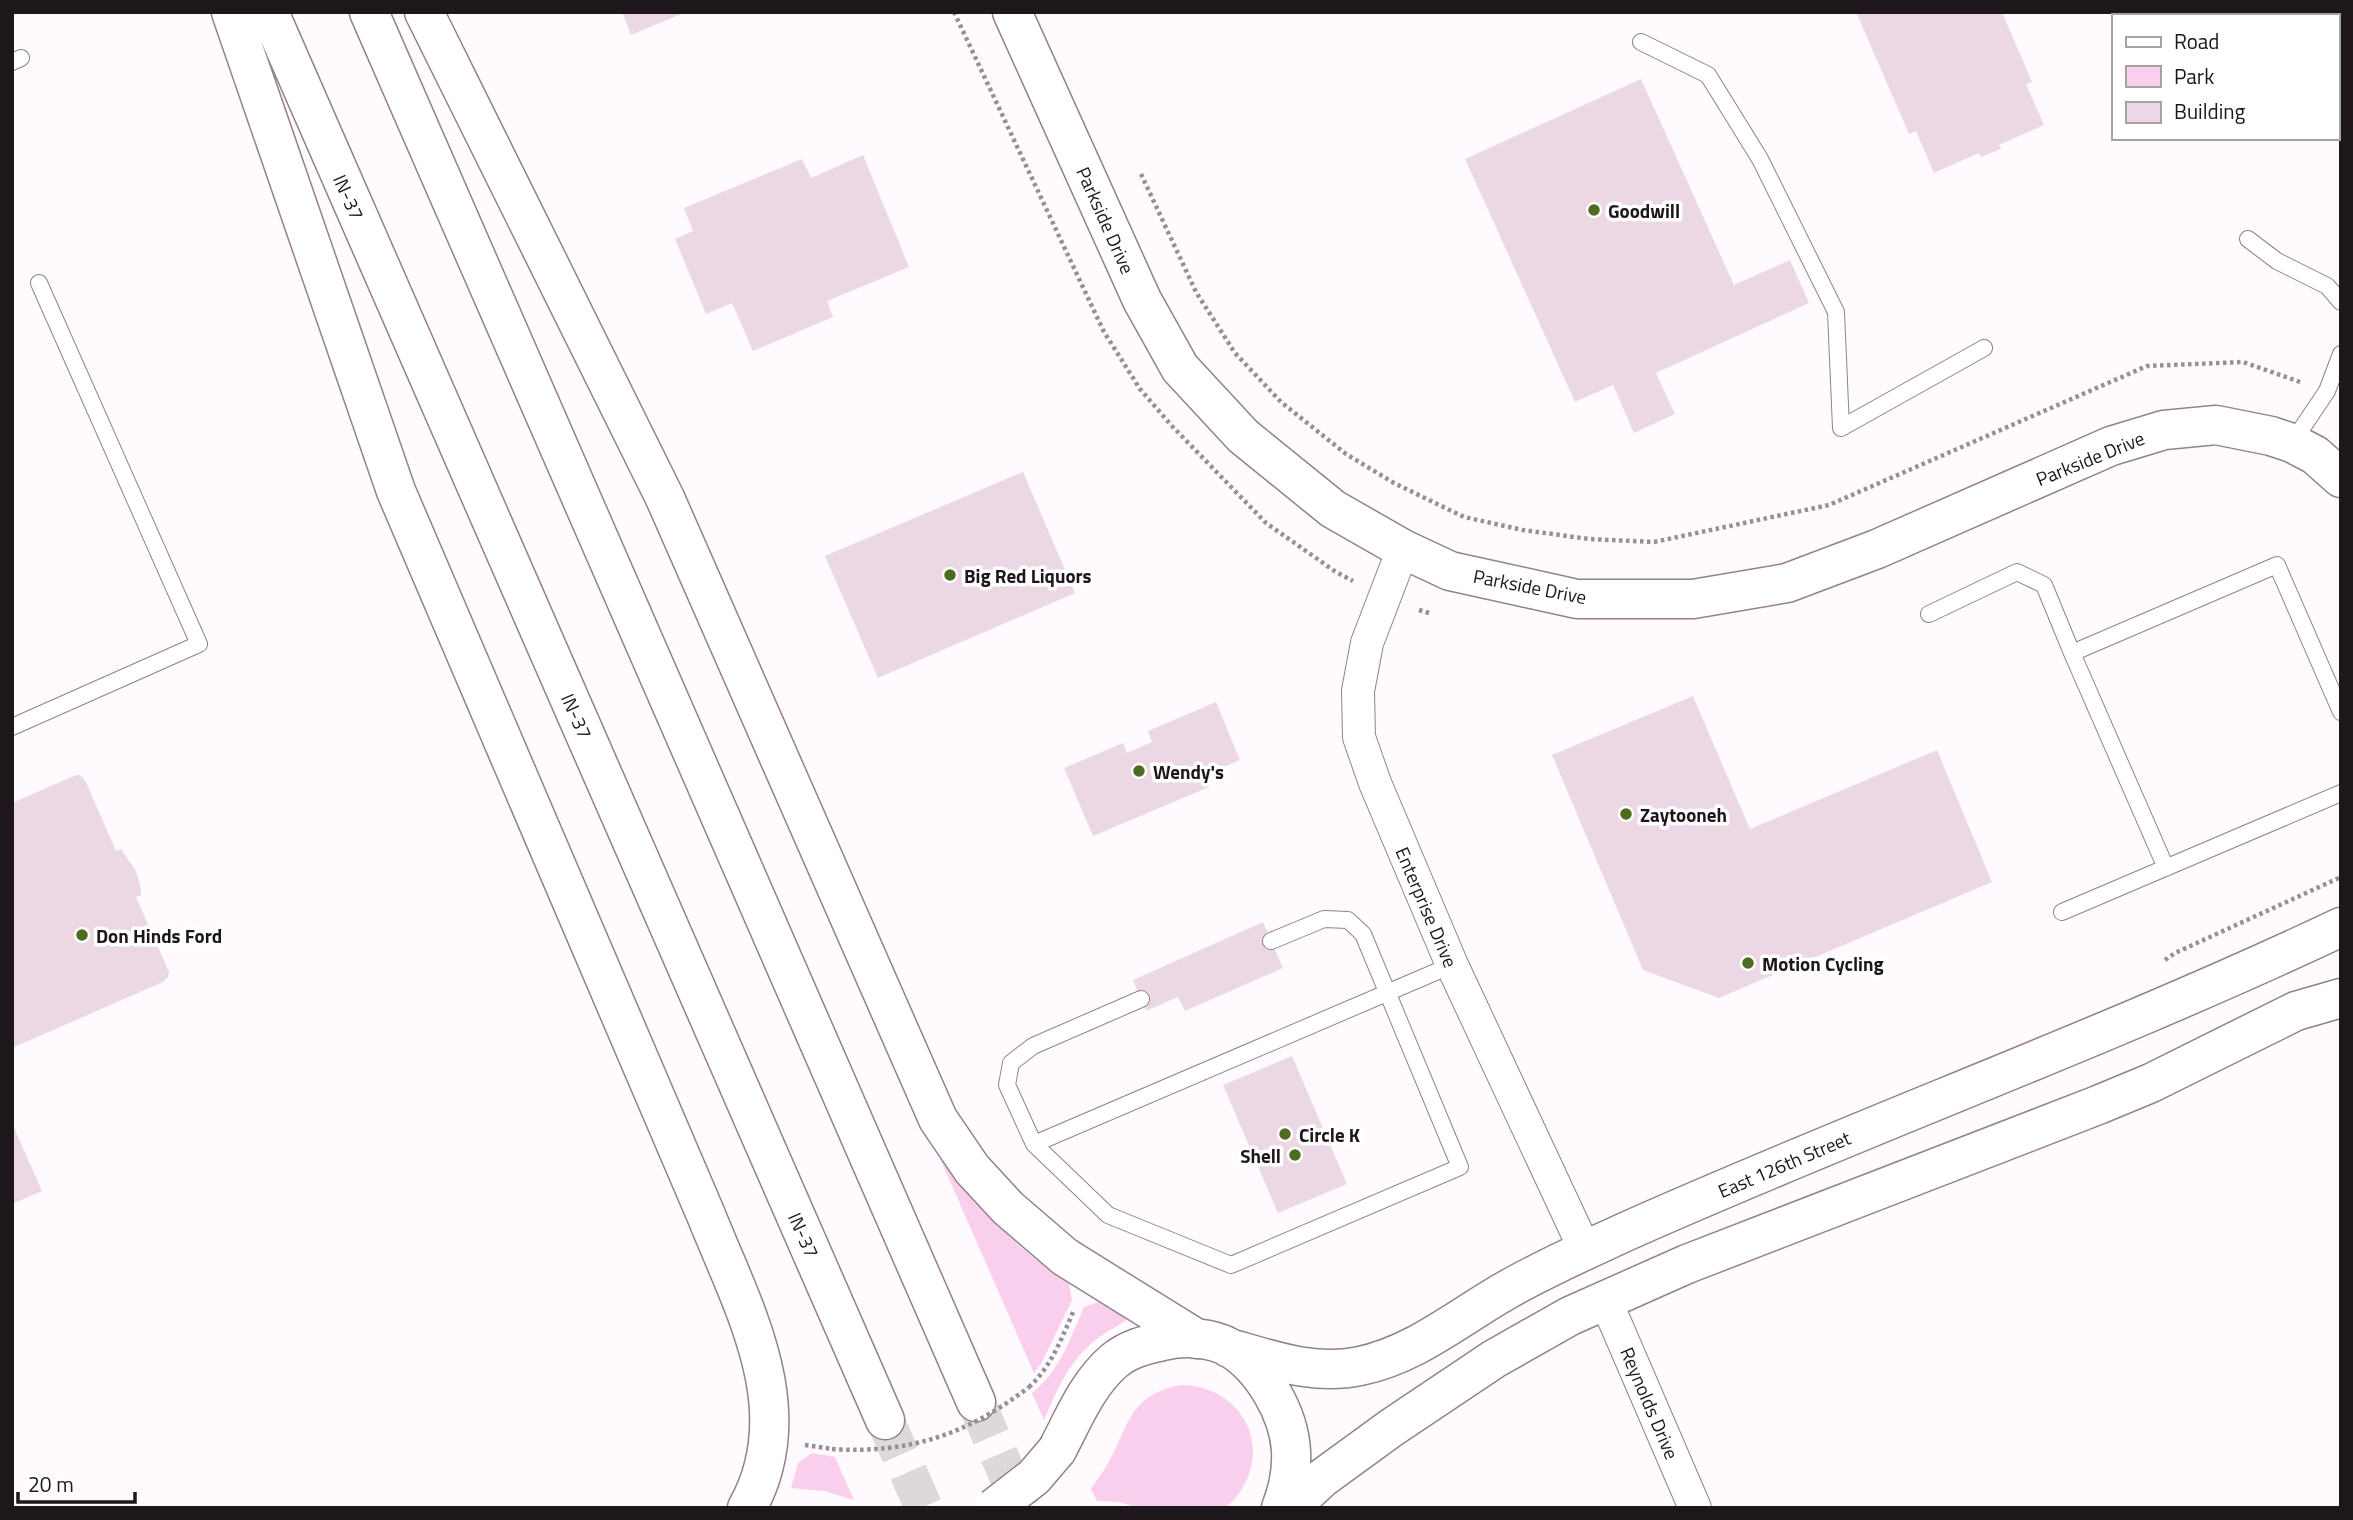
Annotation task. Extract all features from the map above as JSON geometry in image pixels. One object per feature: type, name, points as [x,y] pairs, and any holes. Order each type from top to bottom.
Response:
[{"type":"main road","points":[[231,12],[396,491],[706,1215],[752,1331],[767,1383],[770,1439],[764,1469],[747,1508]]},
{"type":"main road","name":"IN-37","points":[[269,12],[885,1420]]},
{"type":"main road","points":[[369,12],[976,1402]]},
{"type":"main road","points":[[424,12],[665,498],[938,1118],[972,1169],[1008,1208],[1065,1257],[1242,1358],[1261,1379],[1285,1422],[1291,1451],[1291,1471],[1281,1508]]},
{"type":"main road","name":"Parkside Drive","points":[[1012,12],[1142,300],[1180,368],[1243,436],[1323,501],[1403,549],[1450,571],[1577,599],[1693,599],[1787,583],[1877,550],[2111,446],[2164,430],[2216,425],[2271,436],[2315,455],[2341,478]]},
{"type":"main road","name":"East 126th Street","points":[[1213,1343],[1306,1368],[1338,1369],[1385,1359],[1422,1343],[1508,1289],[1585,1250],[2215,985],[2341,927]]},
{"type":"main road","points":[[1290,1508],[1321,1479],[1434,1398],[1526,1340],[1605,1299],[1687,1264],[2098,1105],[2173,1073],[2296,1011],[2341,998]]},
{"type":"main road","points":[[994,1508],[1034,1477],[1057,1450],[1084,1400],[1114,1361],[1142,1346],[1168,1340],[1213,1343]]},
{"type":"street","name":"Enterprise Drive","points":[[1403,549],[1367,643],[1358,691],[1359,737],[1375,783],[1452,965],[1585,1250]]},
{"type":"street","name":"Reynolds Drive","points":[[1605,1299],[1695,1508]]},
{"type":"lane","points":[[1641,42],[1708,75],[1760,159],[1836,313],[1841,428],[1984,348]]},
{"type":"lane","points":[[2248,239],[2277,261],[2327,286],[2341,302]]},
{"type":"lane","points":[[12,726],[199,645],[39,283]]},
{"type":"lane","points":[[2292,443],[2327,391],[2341,354]]},
{"type":"lane","points":[[2072,653],[2277,565],[2341,712]]},
{"type":"lane","points":[[1929,614],[2017,572],[2044,585],[2166,868]]},
{"type":"lane","points":[[2062,912],[2341,793]]},
{"type":"lane","points":[[1140,999],[1033,1046],[1011,1063],[1007,1085],[1034,1144],[1108,1215],[1230,1265],[1460,1167],[1363,934],[1348,920],[1324,919],[1271,941]]},
{"type":"lane","points":[[1034,1144],[1452,965]]},
{"type":"path","points":[[1141,174],[1196,292],[1235,353],[1281,402],[1346,454],[1394,483],[1464,517],[1523,530],[1589,539],[1654,542],[1829,505],[2147,366],[2243,362],[2327,391]]},
{"type":"path","points":[[832,1449],[888,1450],[944,1436],[990,1416],[1029,1387],[1048,1366],[1082,1293],[1095,1274]]},
{"type":"green space","points":[[939,1156],[998,1226],[1069,1284],[1072,1300],[1034,1373]]},
{"type":"green space","points":[[1099,1302],[1123,1315],[1126,1320],[1098,1338],[1080,1355],[1059,1386],[1044,1420],[1032,1393],[1057,1365],[1084,1307]]},
{"type":"green space","points":[[1181,1385],[1200,1387],[1216,1393],[1231,1403],[1242,1416],[1253,1447],[1252,1465],[1239,1494],[1224,1508],[1140,1508],[1119,1502],[1097,1501],[1091,1489],[1110,1460],[1129,1419],[1143,1401],[1165,1389]]},
{"type":"green space","points":[[812,1453],[835,1457],[854,1500],[824,1491],[791,1488],[798,1463]]},
{"type":"building","points":[[622,12],[686,12],[631,35]]},
{"type":"building","points":[[1856,12],[2002,12],[2032,82],[2026,84],[2044,125],[1999,145],[2001,149],[1981,157],[1979,153],[1934,173],[1916,131],[1909,134]]},
{"type":"building","name":"Goodwill","points":[[1641,79],[1734,285],[1790,260],[1809,303],[1656,373],[1675,414],[1634,433],[1613,385],[1575,402],[1465,159]]},
{"type":"building","points":[[863,155],[909,267],[827,301],[833,317],[753,351],[732,303],[706,314],[675,239],[693,231],[684,208],[802,159],[811,178]]},
{"type":"building","name":"Big Red Liquors","points":[[1023,472],[1075,593],[878,678],[825,556]]},
{"type":"building","points":[[1693,696],[1750,829],[1937,750],[1992,882],[1719,998],[1643,970],[1552,755]]},
{"type":"building","name":"Wendy's","points":[[1216,702],[1240,760],[1204,775],[1209,787],[1093,836],[1064,768],[1123,743],[1127,753],[1152,742],[1148,731]]},
{"type":"building","name":"Don Hinds Ford","points":[[76,775],[85,780],[116,851],[121,849],[136,871],[141,895],[136,897],[169,972],[168,977],[163,982],[12,1048],[12,803]]},
{"type":"building","points":[[1263,922],[1283,968],[1185,1011],[1178,997],[1146,1011],[1133,980]]},
{"type":"building","name":"Circle K","points":[[1292,1056],[1347,1184],[1278,1213],[1223,1085]]},
{"type":"building","points":[[12,1123],[42,1191],[12,1204]]},
{"type":"tunnel","points":[[976,1402],[1022,1508]]},
{"type":"tunnel","points":[[885,1420],[924,1508]]},
{"type":"place","name":"Goodwill","points":[[1594,210]]},
{"type":"place","name":"Big Red Liquors","points":[[950,575]]},
{"type":"place","name":"Wendy's","points":[[1139,771]]},
{"type":"place","name":"Zaytooneh","points":[[1626,814]]},
{"type":"place","name":"Don Hinds Ford","points":[[82,935]]},
{"type":"place","name":"Motion Cycling","points":[[1748,963]]},
{"type":"place","name":"Circle K","points":[[1285,1134]]},
{"type":"place","name":"Shell","points":[[1295,1155]]}]
